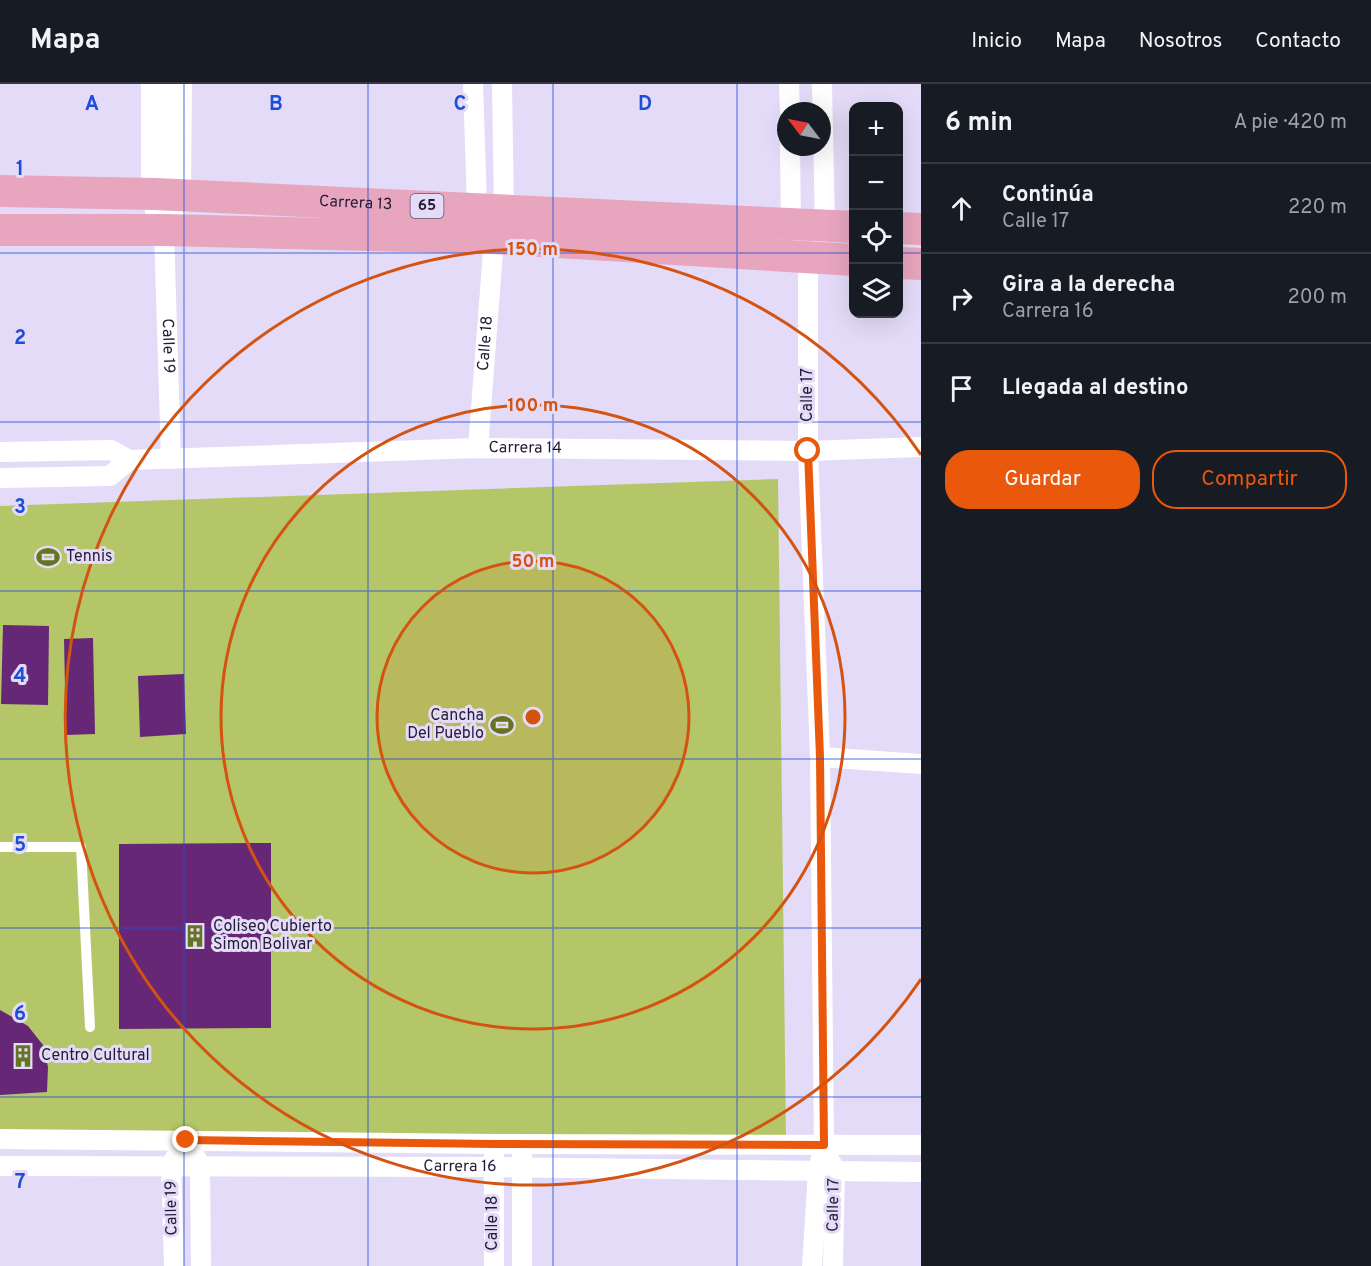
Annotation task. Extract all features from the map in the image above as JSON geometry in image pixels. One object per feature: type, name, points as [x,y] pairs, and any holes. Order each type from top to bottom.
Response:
[{"type":"main road","name":"Carrera 13","points":[[0,191],[166,195],[492,219],[808,257],[849,260]]},
{"type":"main road","name":"Carrera 13","points":[[0,230],[164,230],[492,219],[839,227]]},
{"type":"main road","points":[[903,228],[921,229]]},
{"type":"main road","points":[[903,263],[921,264]]},
{"type":"street","name":"Calle 19","points":[[155,84],[166,195]]},
{"type":"street","name":"Calle 19","points":[[171,459],[164,230],[178,84]]},
{"type":"street","name":"Calle 18","points":[[473,84],[492,219]]},
{"type":"street","name":"Calle 18","points":[[478,448],[502,84]]},
{"type":"street","points":[[789,84],[789,102]]},
{"type":"street","points":[[822,84],[839,227]]},
{"type":"street","name":"Calle 17","points":[[790,156],[791,225],[808,257],[808,451],[820,757],[824,1145],[833,1266]]},
{"type":"street","name":"Calle 17","points":[[808,257],[839,227]]},
{"type":"street","name":"Carrera 14","points":[[0,452],[111,450],[129,460],[478,448],[808,451],[921,447]]},
{"type":"street","points":[[0,478],[110,476],[129,460]]},
{"type":"street","points":[[820,757],[921,764]]},
{"type":"street","name":"Carrera 16","points":[[0,1139],[921,1145]]},
{"type":"street","name":"Calle 19","points":[[174,1266],[171,1165],[186,1140]]},
{"type":"street","name":"Calle 19","points":[[186,1140],[200,1166],[201,1266]]},
{"type":"street","name":"Calle 18","points":[[494,1266],[493,1167],[495,1144]]},
{"type":"street","name":"Calle 18","points":[[522,1266],[521,1167],[523,1144]]},
{"type":"street","name":"Carrera 16","points":[[0,1166],[521,1167],[921,1172]]},
{"type":"street","name":"Calle 17","points":[[812,1266],[827,1171]]},
{"type":"lane","points":[[0,847],[81,847],[90,1027]]},
{"type":"green space","points":[[778,479],[786,1138],[0,1131],[0,506]]},
{"type":"building","points":[[3,625],[49,626],[48,705],[1,704]]},
{"type":"building","points":[[93,638],[95,734],[66,735],[64,639]]},
{"type":"building","points":[[184,674],[186,734],[140,737],[138,676]]},
{"type":"building","name":"Coliseo Cubierto Simon Bolivar","points":[[271,843],[271,1028],[119,1029],[119,844]]},
{"type":"building","name":"Centro Cultural","points":[[0,1010],[28,1026],[43,1045],[48,1067],[47,1092],[0,1095]]},
{"type":"place","name":"Tennis","points":[[48,557]]},
{"type":"place","name":"Cancha Del Pueblo","points":[[502,725]]},
{"type":"place","name":"Coliseo Cubierto Simon Bolivar","points":[[195,936]]},
{"type":"place","name":"Centro Cultural","points":[[23,1056]]},
{"type":"route","points":[[186,1140],[824,1145],[820,757],[808,451]]}]
